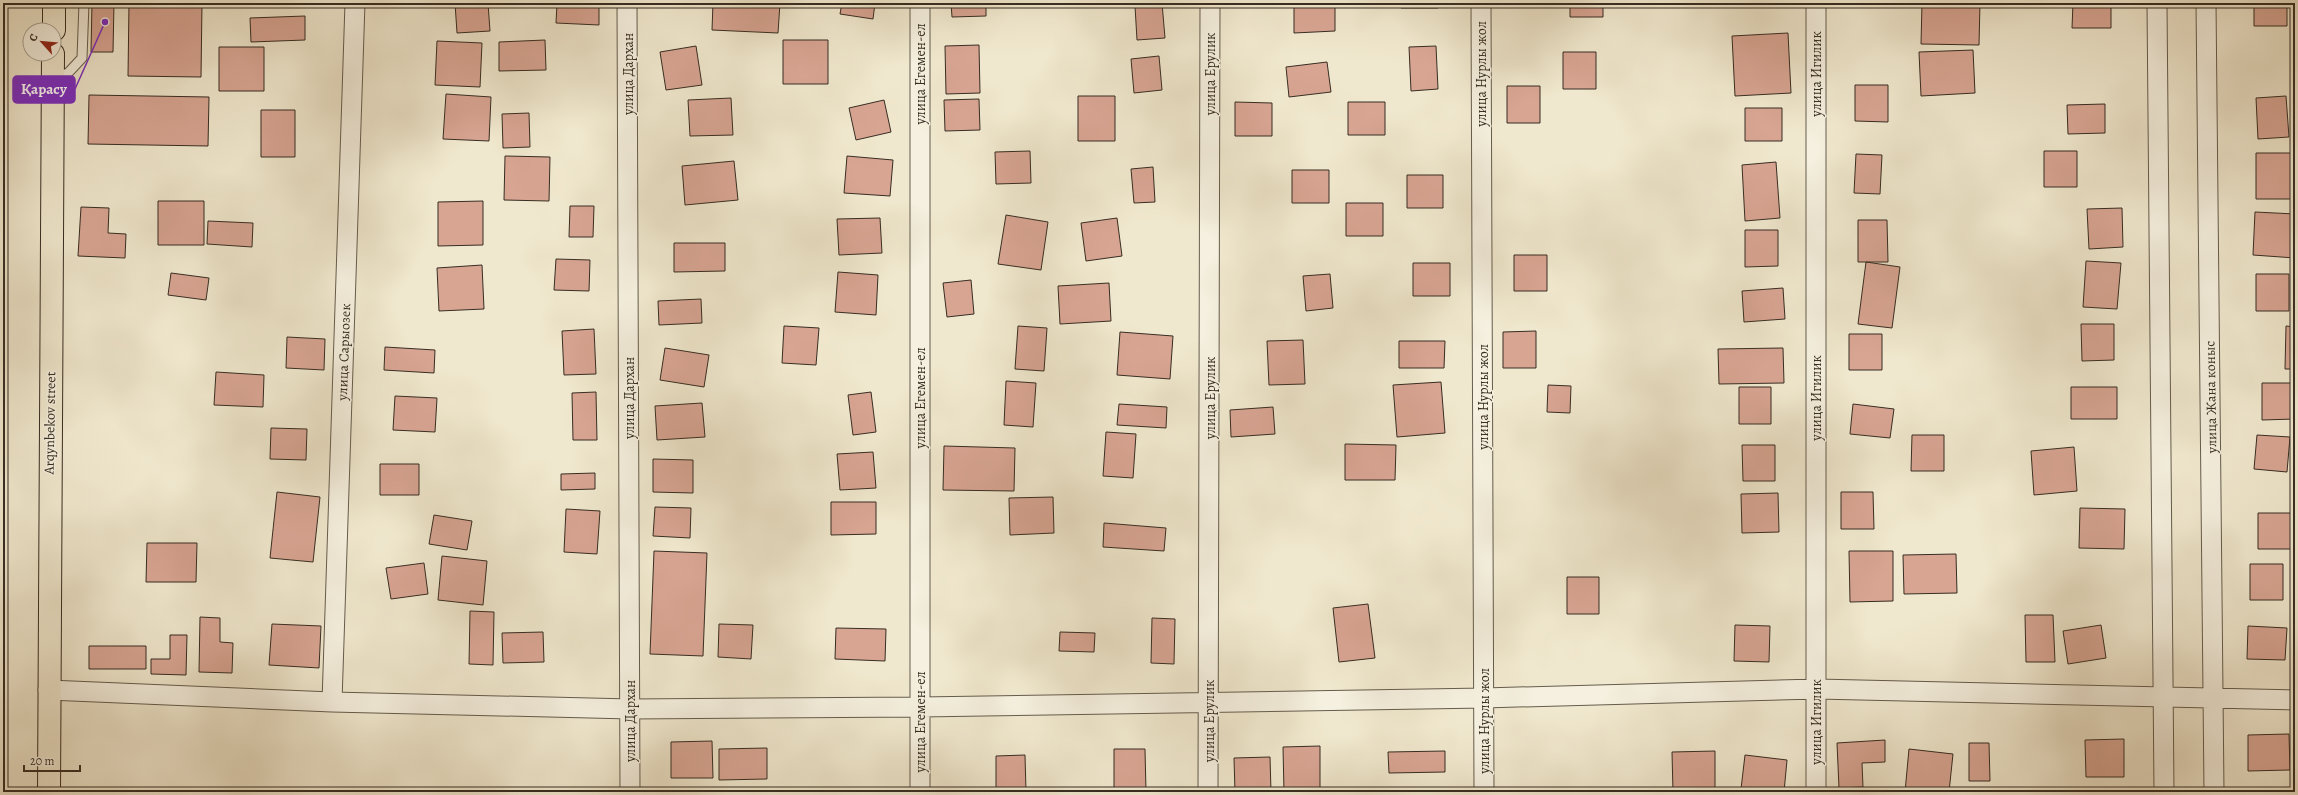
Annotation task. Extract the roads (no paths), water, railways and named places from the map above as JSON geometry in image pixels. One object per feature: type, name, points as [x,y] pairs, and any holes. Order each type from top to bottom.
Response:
[{"type":"main road","points":[[54,3],[54,22]]},
{"type":"main road","name":"Arqynbekov street","points":[[49,792],[48,690],[53,62]]},
{"type":"street","name":"улица Сарыозек","points":[[332,702],[356,3]]},
{"type":"street","name":"улица Дархан","points":[[627,3],[631,709],[630,792]]},
{"type":"street","name":"улица Егемен-ел","points":[[920,3],[920,792]]},
{"type":"street","name":"улица Ерулик","points":[[1208,792],[1210,3]]},
{"type":"street","name":"улица Нурлы жол","points":[[1480,3],[1484,792]]},
{"type":"street","name":"улица Игилик","points":[[1816,3],[1816,792]]},
{"type":"street","points":[[2157,3],[2164,792]]},
{"type":"street","name":"улица Жана коныс","points":[[2206,3],[2214,792]]},
{"type":"street","points":[[48,690],[332,702],[631,709],[920,707],[1209,701],[1484,698],[1817,689],[2295,700]]},
{"type":"lane","points":[[53,80],[68,73],[82,58],[84,3]]},
{"type":"place","name":"Қарасу","points":[[105,22]]}]
